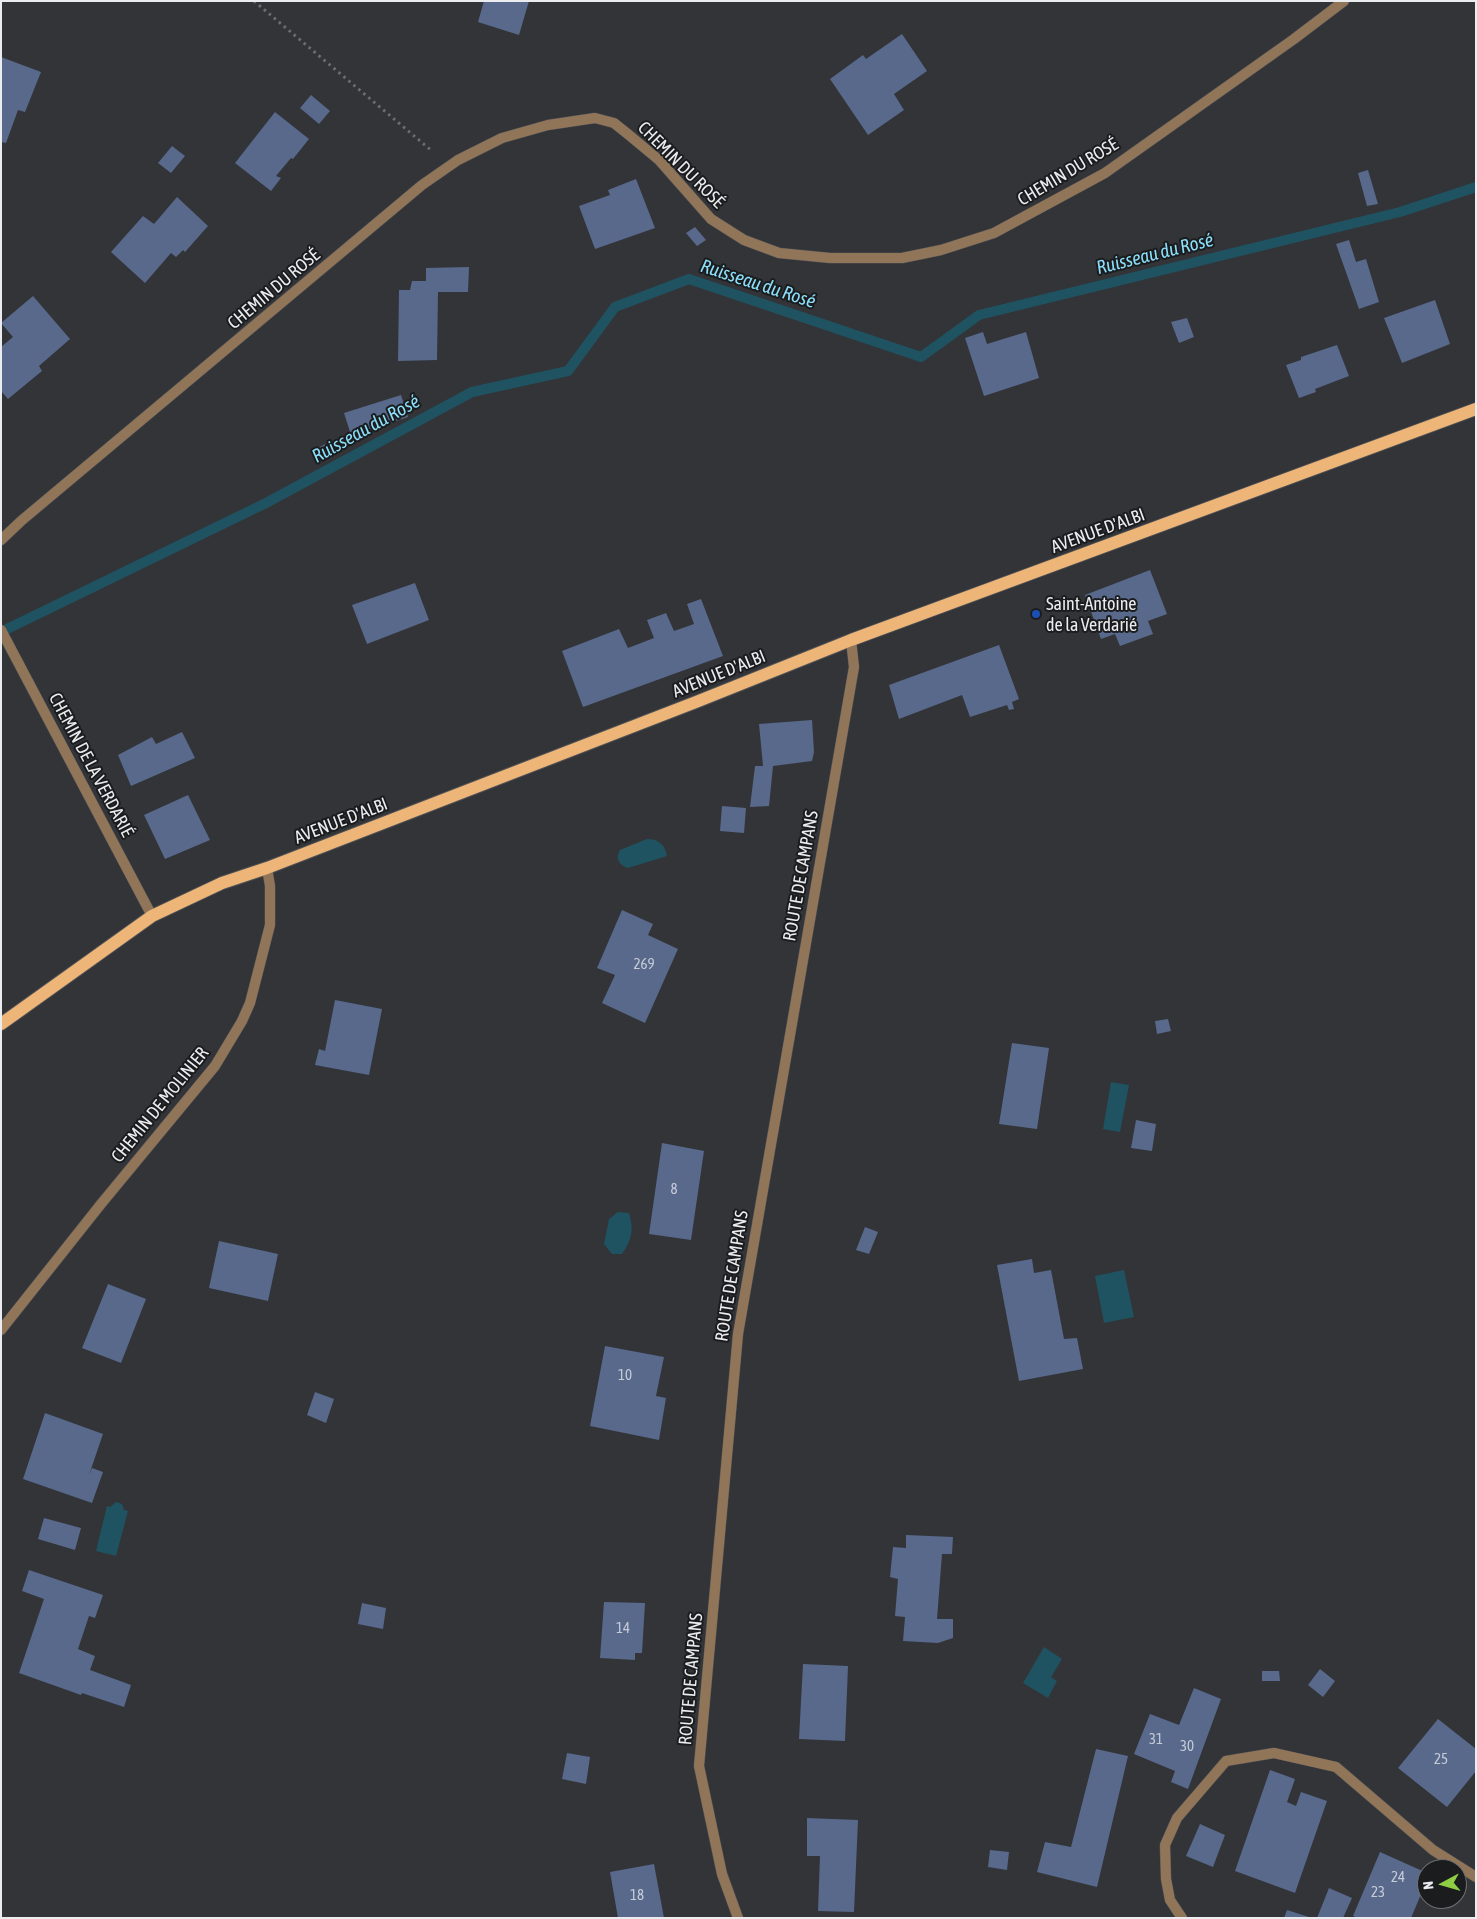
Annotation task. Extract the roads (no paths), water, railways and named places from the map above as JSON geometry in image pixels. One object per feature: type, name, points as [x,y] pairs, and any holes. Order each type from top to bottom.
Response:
[{"type":"main road","name":"AVENUE D'ALBI","points":[[1,1024],[152,916],[222,883],[267,868],[851,640],[1476,409]]},
{"type":"street","name":"CHEMIN DU ROSÉ","points":[[1,540],[21,521],[422,186],[475,150],[502,138],[548,125],[595,118],[614,123],[659,160],[711,219],[744,240],[779,253],[830,258],[902,258],[941,250],[994,233],[1105,173],[1294,39],[1344,1]]},
{"type":"street","name":"CHEMIN DE LA VERDARIÉ","points":[[1,630],[152,916]]},
{"type":"street","name":"ROUTE DE CAMPANS","points":[[738,1918],[722,1874],[700,1766],[738,1334],[854,667],[851,640]]},
{"type":"street","name":"CHEMIN DE MOLINIER","points":[[1,1330],[101,1204],[215,1066],[242,1021],[250,1003],[270,925],[270,886],[267,868]]},
{"type":"street","points":[[1182,1918],[1170,1900],[1166,1879],[1165,1845],[1177,1818],[1226,1762],[1274,1753],[1336,1767],[1433,1850],[1476,1877]]},
{"type":"water","points":[[647,839],[661,843],[667,856],[628,868],[620,863],[618,856],[620,850]]},
{"type":"water","points":[[1111,1082],[1129,1085],[1120,1132],[1103,1129]]},
{"type":"water","points":[[618,1212],[629,1213],[631,1234],[622,1254],[612,1254],[604,1244],[609,1219]]},
{"type":"water","points":[[1124,1270],[1134,1317],[1104,1323],[1095,1276]]},
{"type":"water","points":[[116,1502],[122,1504],[124,1510],[128,1511],[116,1556],[96,1551],[107,1506],[110,1507]]},
{"type":"water","points":[[1044,1647],[1062,1659],[1051,1677],[1057,1681],[1048,1698],[1023,1683]]},
{"type":"waterway","name":"Ruisseau du Rosé","points":[[1,634],[7,629],[266,503],[472,392],[568,371],[615,307],[689,279],[921,357],[979,315],[1400,212],[1476,187]]},
{"type":"place","name":"Saint-Antoine de la Verdarié","points":[[1036,614]]}]
